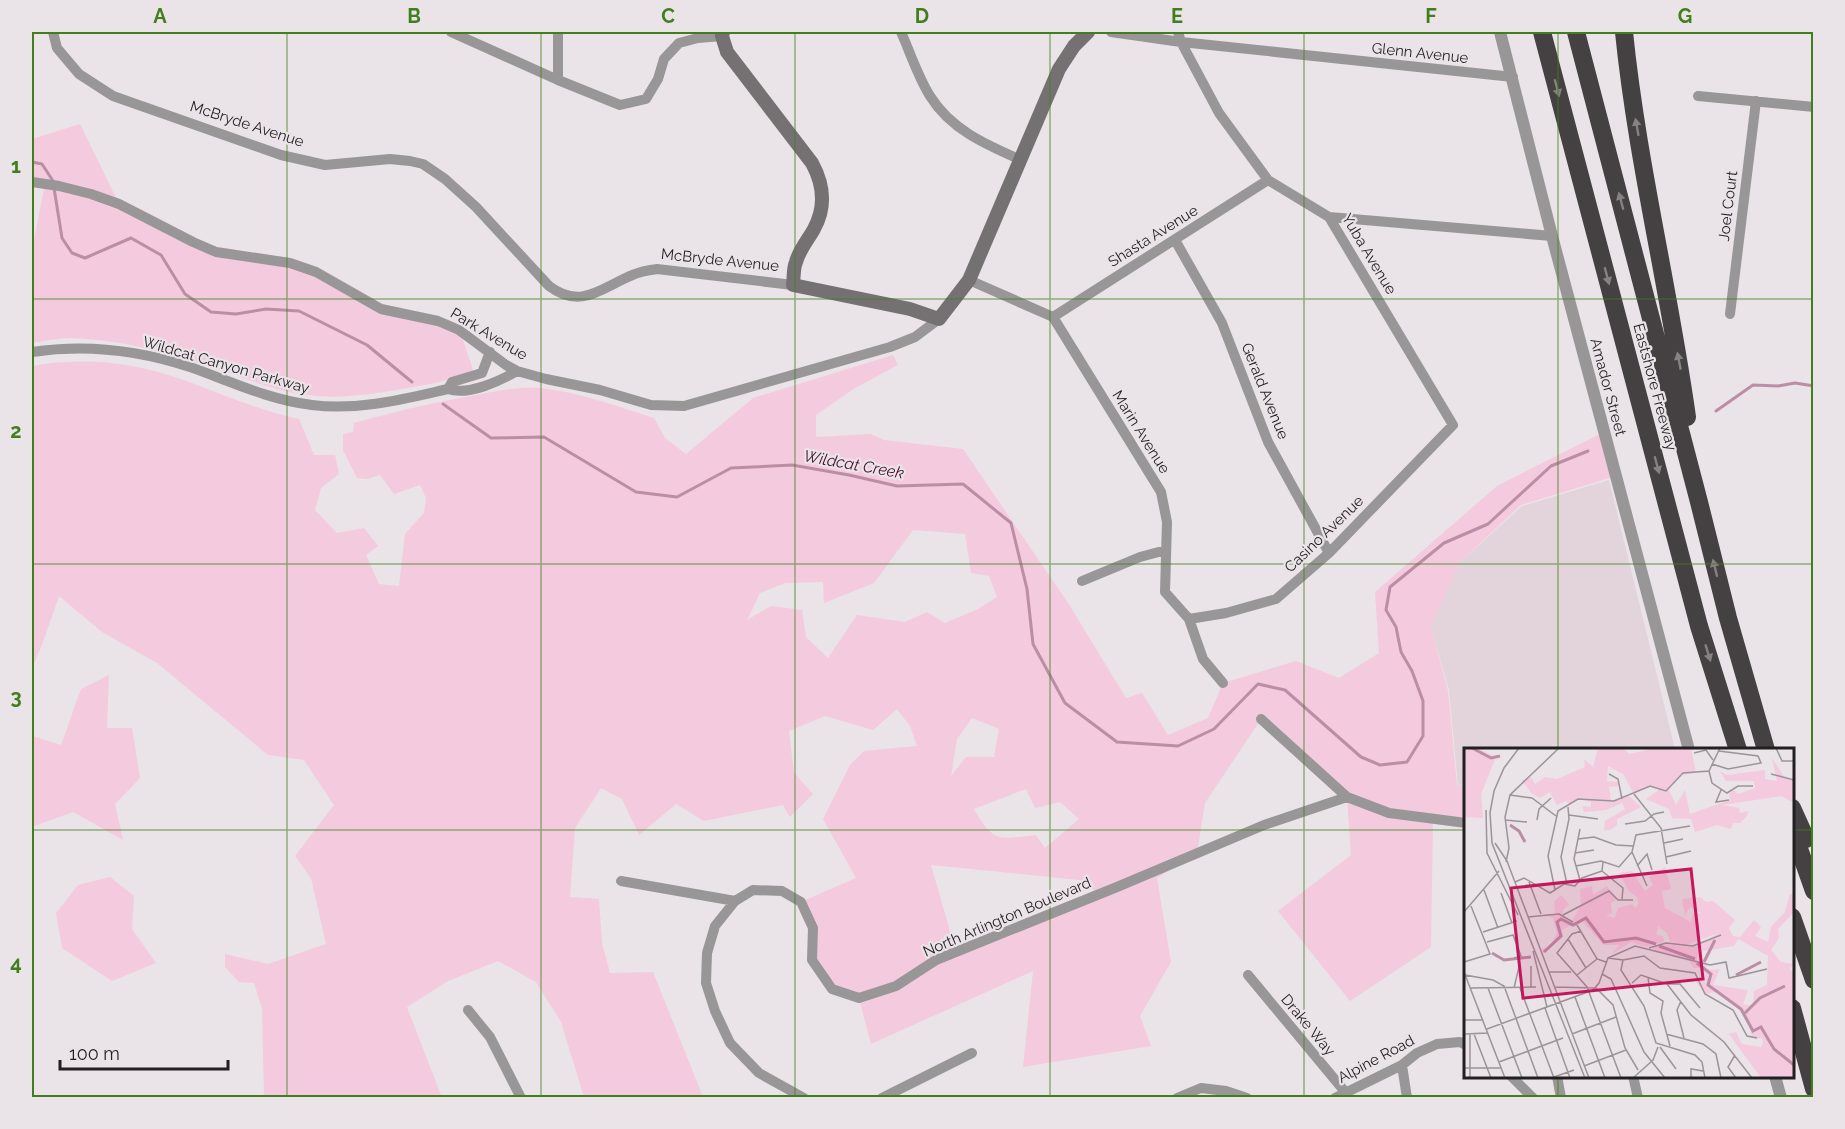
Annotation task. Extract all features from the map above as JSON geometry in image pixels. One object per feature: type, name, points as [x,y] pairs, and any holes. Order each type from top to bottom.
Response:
[{"type":"highway","name":"Eastshore Freeway","points":[[1542,32],[1699,626],[1737,748]]},
{"type":"highway","name":"Eastshore Freeway","points":[[1576,32],[1728,618],[1757,726],[1766,748]]},
{"type":"highway","points":[[1624,32],[1636,120],[1681,368],[1699,502]]},
{"type":"highway","points":[[1794,812],[1814,857]]},
{"type":"highway","points":[[1794,835],[1814,891]]},
{"type":"highway","points":[[1794,923],[1814,980]]},
{"type":"highway","points":[[1794,1015],[1814,1089]]},
{"type":"main road","points":[[939,319],[969,280],[1059,69],[1074,46],[1088,32]]},
{"type":"main road","points":[[723,34],[727,52],[813,163],[820,177],[823,193],[821,212],[795,263],[793,285]]},
{"type":"main road","name":"McBryde Avenue","points":[[793,285],[910,309],[939,319]]},
{"type":"street","name":"McBryde Avenue","points":[[52,32],[57,48],[79,74],[120,98],[292,158],[325,165],[390,159],[423,164],[460,193],[549,286],[560,294],[572,298],[585,297],[636,273],[657,269],[793,285]]},
{"type":"street","points":[[451,32],[620,105],[646,99],[658,80],[664,59],[679,43],[723,34]]},
{"type":"street","points":[[558,32],[558,80]]},
{"type":"street","points":[[901,32],[930,97],[956,126],[976,140],[1021,160]]},
{"type":"street","name":"Glenn Avenue","points":[[1110,32],[1180,37],[1513,78]]},
{"type":"street","name":"Amador Street","points":[[1500,32],[1688,748]]},
{"type":"street","name":"Yuba Avenue","points":[[1180,37],[1219,113],[1269,180],[1329,217],[1454,425]]},
{"type":"street","points":[[1698,96],[1814,107]]},
{"type":"street","name":"Joel Court","points":[[1730,314],[1756,102]]},
{"type":"street","name":"Shasta Avenue","points":[[1053,317],[1269,180]]},
{"type":"street","name":"Park Avenue","points":[[32,182],[91,194],[119,204],[216,252],[290,263],[316,272],[381,309],[438,321],[459,330],[517,371],[600,390],[651,405],[684,406],[894,346],[915,337],[939,319]]},
{"type":"street","points":[[1329,217],[1552,236]]},
{"type":"street","name":"Gerald Avenue","points":[[1175,240],[1222,323],[1268,442],[1329,553]]},
{"type":"street","points":[[969,280],[1053,317]]},
{"type":"street","name":"Marin Avenue","points":[[1053,317],[1161,492],[1167,522],[1165,592],[1189,619],[1203,659],[1223,683]]},
{"type":"street","name":"Wildcat Canyon Parkway","points":[[32,352],[62,348],[135,353],[188,367],[286,401],[339,407],[370,405],[448,389],[455,392],[495,384],[517,371]]},
{"type":"street","points":[[486,385],[482,381],[482,373],[490,352]]},
{"type":"street","name":"Wildcat Canyon Parkway","points":[[448,389],[452,382],[482,373]]},
{"type":"street","name":"Casino Avenue","points":[[1189,619],[1226,613],[1276,599],[1329,553],[1454,425]]},
{"type":"street","points":[[1082,582],[1140,556],[1166,550]]},
{"type":"street","points":[[1261,718],[1347,797],[1389,813],[1464,823]]},
{"type":"street","name":"North Arlington Boulevard","points":[[804,1098],[759,1072],[730,1043],[714,1011],[706,983],[707,953],[714,926],[735,901],[753,890],[782,891],[801,902],[813,928],[812,960],[832,989],[859,998],[896,986],[936,960],[1264,825],[1347,797]]},
{"type":"street","points":[[621,881],[735,901]]},
{"type":"street","name":"Drake Way","points":[[1248,975],[1346,1093]]},
{"type":"street","points":[[468,1010],[490,1036],[521,1098]]},
{"type":"street","name":"Alpine Road","points":[[1335,1098],[1402,1065],[1417,1053],[1437,1044],[1460,1042],[1464,1044]]},
{"type":"street","points":[[882,1098],[972,1053]]},
{"type":"street","points":[[1402,1065],[1407,1098]]},
{"type":"street","points":[[1512,1078],[1533,1098]]},
{"type":"street","points":[[1557,1078],[1562,1098]]},
{"type":"street","points":[[1633,1078],[1638,1098]]},
{"type":"street","points":[[1775,1078],[1781,1098]]},
{"type":"street","points":[[1177,1098],[1201,1088],[1226,1091],[1247,1098]]},
{"type":"shaded area","points":[[80,124],[119,204],[218,247],[290,258],[318,267],[383,304],[440,318],[459,328],[473,370],[430,384],[330,397],[271,388],[193,361],[113,342],[72,338],[32,343],[32,251],[45,183],[32,181],[32,139]]},
{"type":"shaded area","points":[[893,355],[898,365],[855,388],[816,415],[816,437],[871,434],[884,440],[963,449],[1070,606],[1126,698],[1142,693],[1168,735],[1208,718],[1223,683],[1296,661],[1339,678],[1379,653],[1375,592],[1497,486],[1604,432],[1616,476],[1521,505],[1459,563],[1431,628],[1448,691],[1457,785],[1464,787],[1464,823],[1433,819],[1431,947],[1350,1001],[1278,911],[1351,855],[1347,797],[1261,719],[1205,803],[1197,853],[1157,878],[1171,962],[1140,1016],[1151,1046],[1023,1067],[1033,971],[871,1044],[859,998],[832,989],[812,960],[813,928],[801,902],[856,878],[823,819],[850,765],[864,751],[917,746],[910,726],[897,709],[873,730],[825,716],[789,731],[794,773],[813,794],[790,817],[783,805],[704,821],[676,804],[639,835],[622,799],[601,788],[575,828],[570,897],[599,899],[602,943],[610,973],[653,972],[703,1097],[584,1097],[561,1022],[536,982],[498,961],[448,981],[407,1007],[441,1095],[437,1097],[264,1097],[262,1009],[254,983],[239,982],[225,967],[225,954],[268,964],[326,944],[311,878],[295,856],[334,805],[304,760],[268,755],[157,663],[102,632],[59,596],[32,668],[32,366],[70,362],[126,365],[163,373],[268,411],[299,419],[314,455],[335,455],[339,474],[321,488],[315,510],[337,533],[364,528],[378,546],[366,555],[379,584],[399,586],[405,534],[424,513],[426,498],[420,485],[394,494],[380,475],[367,479],[357,478],[343,450],[343,434],[353,432],[354,423],[490,392],[538,388],[588,397],[654,418],[665,438],[686,454],[753,398]],"holes":[[[913,530],[965,534],[971,573],[989,576],[997,597],[978,609],[945,623],[927,612],[905,622],[857,615],[828,658],[806,637],[802,610],[771,606],[747,620],[760,593],[785,583],[823,582],[824,603],[874,583]],[[972,718],[999,729],[994,757],[966,757],[951,776],[957,739]],[[1026,789],[1035,808],[1060,802],[1079,819],[1045,848],[1036,835],[1005,838],[993,834],[974,809]],[[931,865],[1089,881],[1096,895],[956,952]]]},
{"type":"shaded area","points":[[1609,480],[1675,748],[1464,748],[1464,786],[1458,785],[1449,690],[1431,628],[1458,564],[1522,506]]},
{"type":"shaded area","points":[[109,675],[107,728],[132,728],[140,778],[115,804],[123,840],[73,812],[32,827],[32,736],[61,745],[81,689]]},
{"type":"shaded area","points":[[110,877],[134,896],[132,929],[156,963],[112,981],[62,948],[56,913],[78,885]]},
{"type":"waterway","name":"Wildcat Creek","points":[[32,162],[42,164],[53,181]]},
{"type":"waterway","name":"Wildcat Creek","points":[[54,188],[62,238],[72,253],[85,258],[131,238],[161,255],[185,294],[211,312],[236,314],[266,309],[299,311],[367,345],[412,382]]},
{"type":"waterway","name":"Wildcat Creek","points":[[1716,411],[1753,385],[1778,386],[1795,383],[1814,386]]},
{"type":"waterway","name":"Wildcat Creek","points":[[443,404],[491,438],[544,437],[636,492],[677,497],[731,468],[792,465],[897,486],[963,484],[1011,523],[1027,589],[1033,644],[1065,703],[1117,742],[1178,746],[1214,729],[1258,684],[1285,690],[1361,757],[1380,765],[1407,762],[1423,736],[1423,701],[1412,671],[1401,652],[1396,627],[1386,610],[1390,587],[1444,543],[1488,524],[1551,466],[1588,451]]}]
